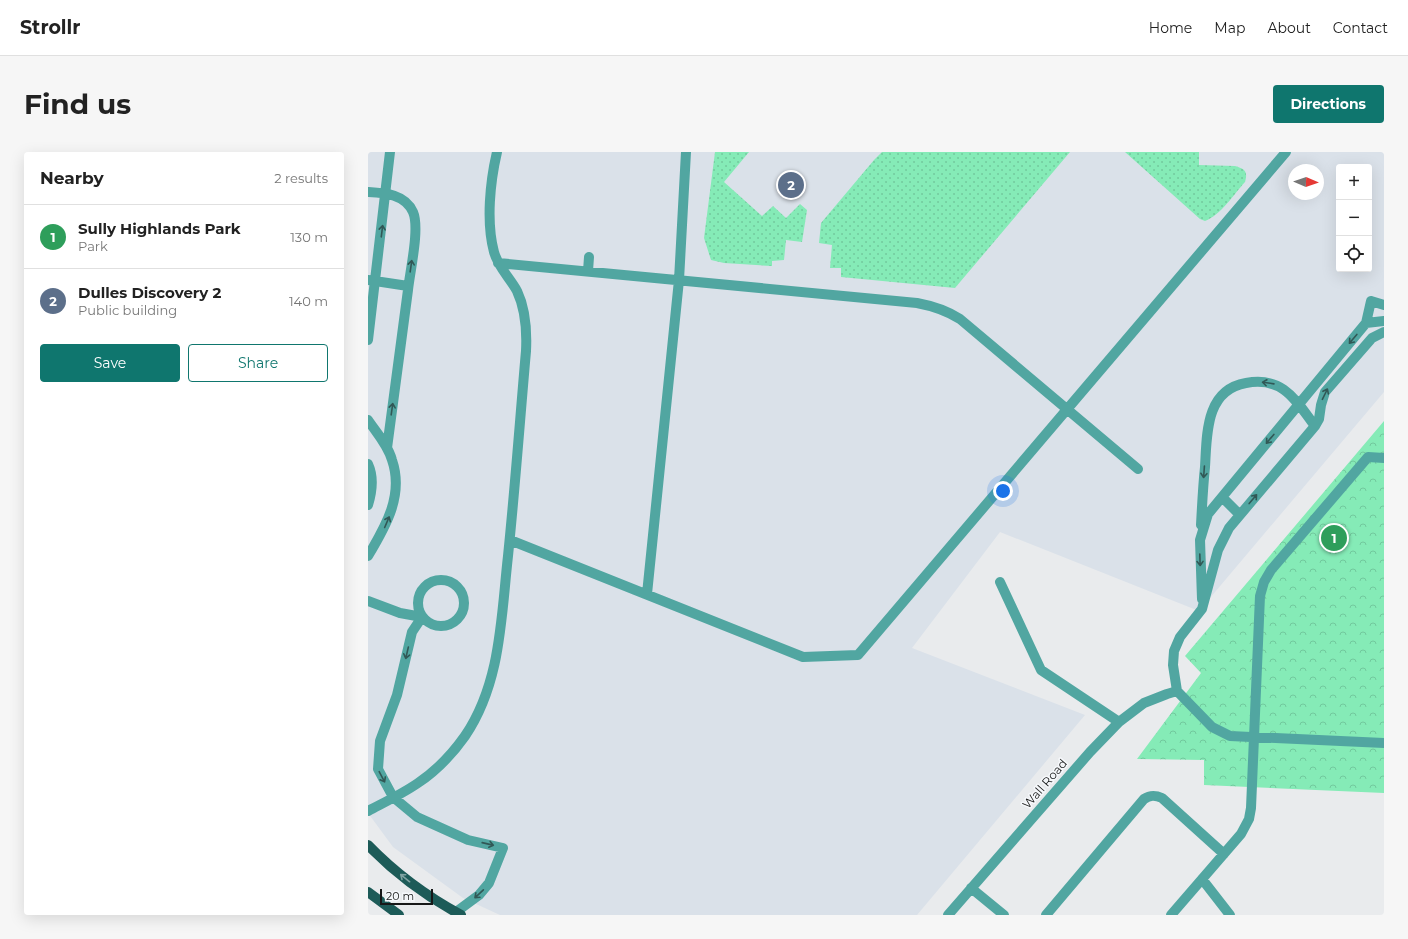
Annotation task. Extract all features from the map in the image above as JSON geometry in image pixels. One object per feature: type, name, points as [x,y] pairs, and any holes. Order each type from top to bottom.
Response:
[{"type":"main road","points":[[368,845],[393,869],[414,886],[458,914]]},
{"type":"main road","points":[[368,892],[399,915]]},
{"type":"street","points":[[368,340],[372,281],[386,194],[390,152]]},
{"type":"street","points":[[368,811],[419,783],[452,752],[474,721],[482,704],[495,666],[510,540],[527,335],[526,318],[517,291],[498,263],[494,252],[491,232],[490,202],[492,171],[490,152]]},
{"type":"street","points":[[492,171],[497,152]]},
{"type":"street","points":[[647,594],[679,280],[686,152]]},
{"type":"street","points":[[510,540],[803,657],[858,655],[1286,152]]},
{"type":"street","points":[[368,192],[386,194],[403,199],[409,205],[414,217],[415,230],[387,448]]},
{"type":"street","points":[[588,271],[589,257]]},
{"type":"street","points":[[498,263],[917,303],[939,308],[960,319],[1138,469]]},
{"type":"street","points":[[372,281],[408,286]]},
{"type":"street","points":[[1200,540],[1208,514],[1366,323],[1371,301],[1384,305]]},
{"type":"street","points":[[1366,323],[1384,321]]},
{"type":"street","points":[[1384,332],[1372,338],[1324,392],[1320,405],[1319,419],[1315,426],[1229,528],[1218,550],[1202,609],[1180,637],[1174,651],[1173,665],[1178,691],[1212,727],[1230,736],[1384,743]]},
{"type":"street","points":[[1202,609],[1200,540],[1208,424],[1214,406],[1220,397],[1239,384],[1262,382],[1275,384],[1290,393],[1315,426]]},
{"type":"street","points":[[368,420],[387,448],[396,473],[394,502],[385,528],[368,556]]},
{"type":"street","points":[[1171,915],[1241,834],[1249,819],[1251,808],[1260,596],[1264,582],[1271,570],[1368,457],[1384,458]]},
{"type":"street","points":[[368,464],[372,484],[368,505]]},
{"type":"street","points":[[1222,497],[1240,515]]},
{"type":"street","points":[[368,601],[400,613],[422,618],[435,626],[443,626],[450,625],[457,620],[461,614],[464,607],[462,592],[457,586],[443,579],[428,583],[422,588],[418,595],[418,608],[422,618]]},
{"type":"street","points":[[1000,582],[1041,670],[1119,722]]},
{"type":"street","points":[[422,618],[412,632],[397,695],[380,741],[378,770],[393,797],[417,817],[468,840],[503,848],[489,884],[458,914]]},
{"type":"street","name":"Wall Road","points":[[948,915],[1090,752],[1119,722],[1144,704],[1178,691]]},
{"type":"street","points":[[1046,915],[1144,799],[1148,797],[1157,796],[1162,798],[1224,854]]},
{"type":"street","points":[[1202,879],[1230,915]]},
{"type":"street","points":[[971,888],[1004,915]]},
{"type":"shaded area","points":[[368,152],[1384,152],[1384,392],[1199,611],[1000,532],[912,648],[1085,715],[917,915],[500,915],[463,898],[393,847],[368,813]]},
{"type":"green space","points":[[715,152],[749,152],[724,182],[762,216],[773,206],[786,218],[800,204],[807,210],[802,242],[786,240],[784,260],[772,261],[772,266],[724,263],[711,260],[704,238]]},
{"type":"green space","points":[[882,152],[1070,152],[955,288],[841,277],[841,268],[830,268],[832,245],[819,243],[821,223]]},
{"type":"green space","points":[[1125,152],[1199,152],[1199,165],[1238,167],[1243,169],[1246,173],[1245,182],[1222,209],[1205,221],[1200,219]]},
{"type":"green space","points":[[1384,421],[1384,793],[1204,785],[1204,760],[1137,759],[1201,673],[1185,656]]},
{"type":"place","name":"Dulles Discovery 2","points":[[791,185]]},
{"type":"place","name":"Sully Highlands Park","points":[[1334,538]]}]
